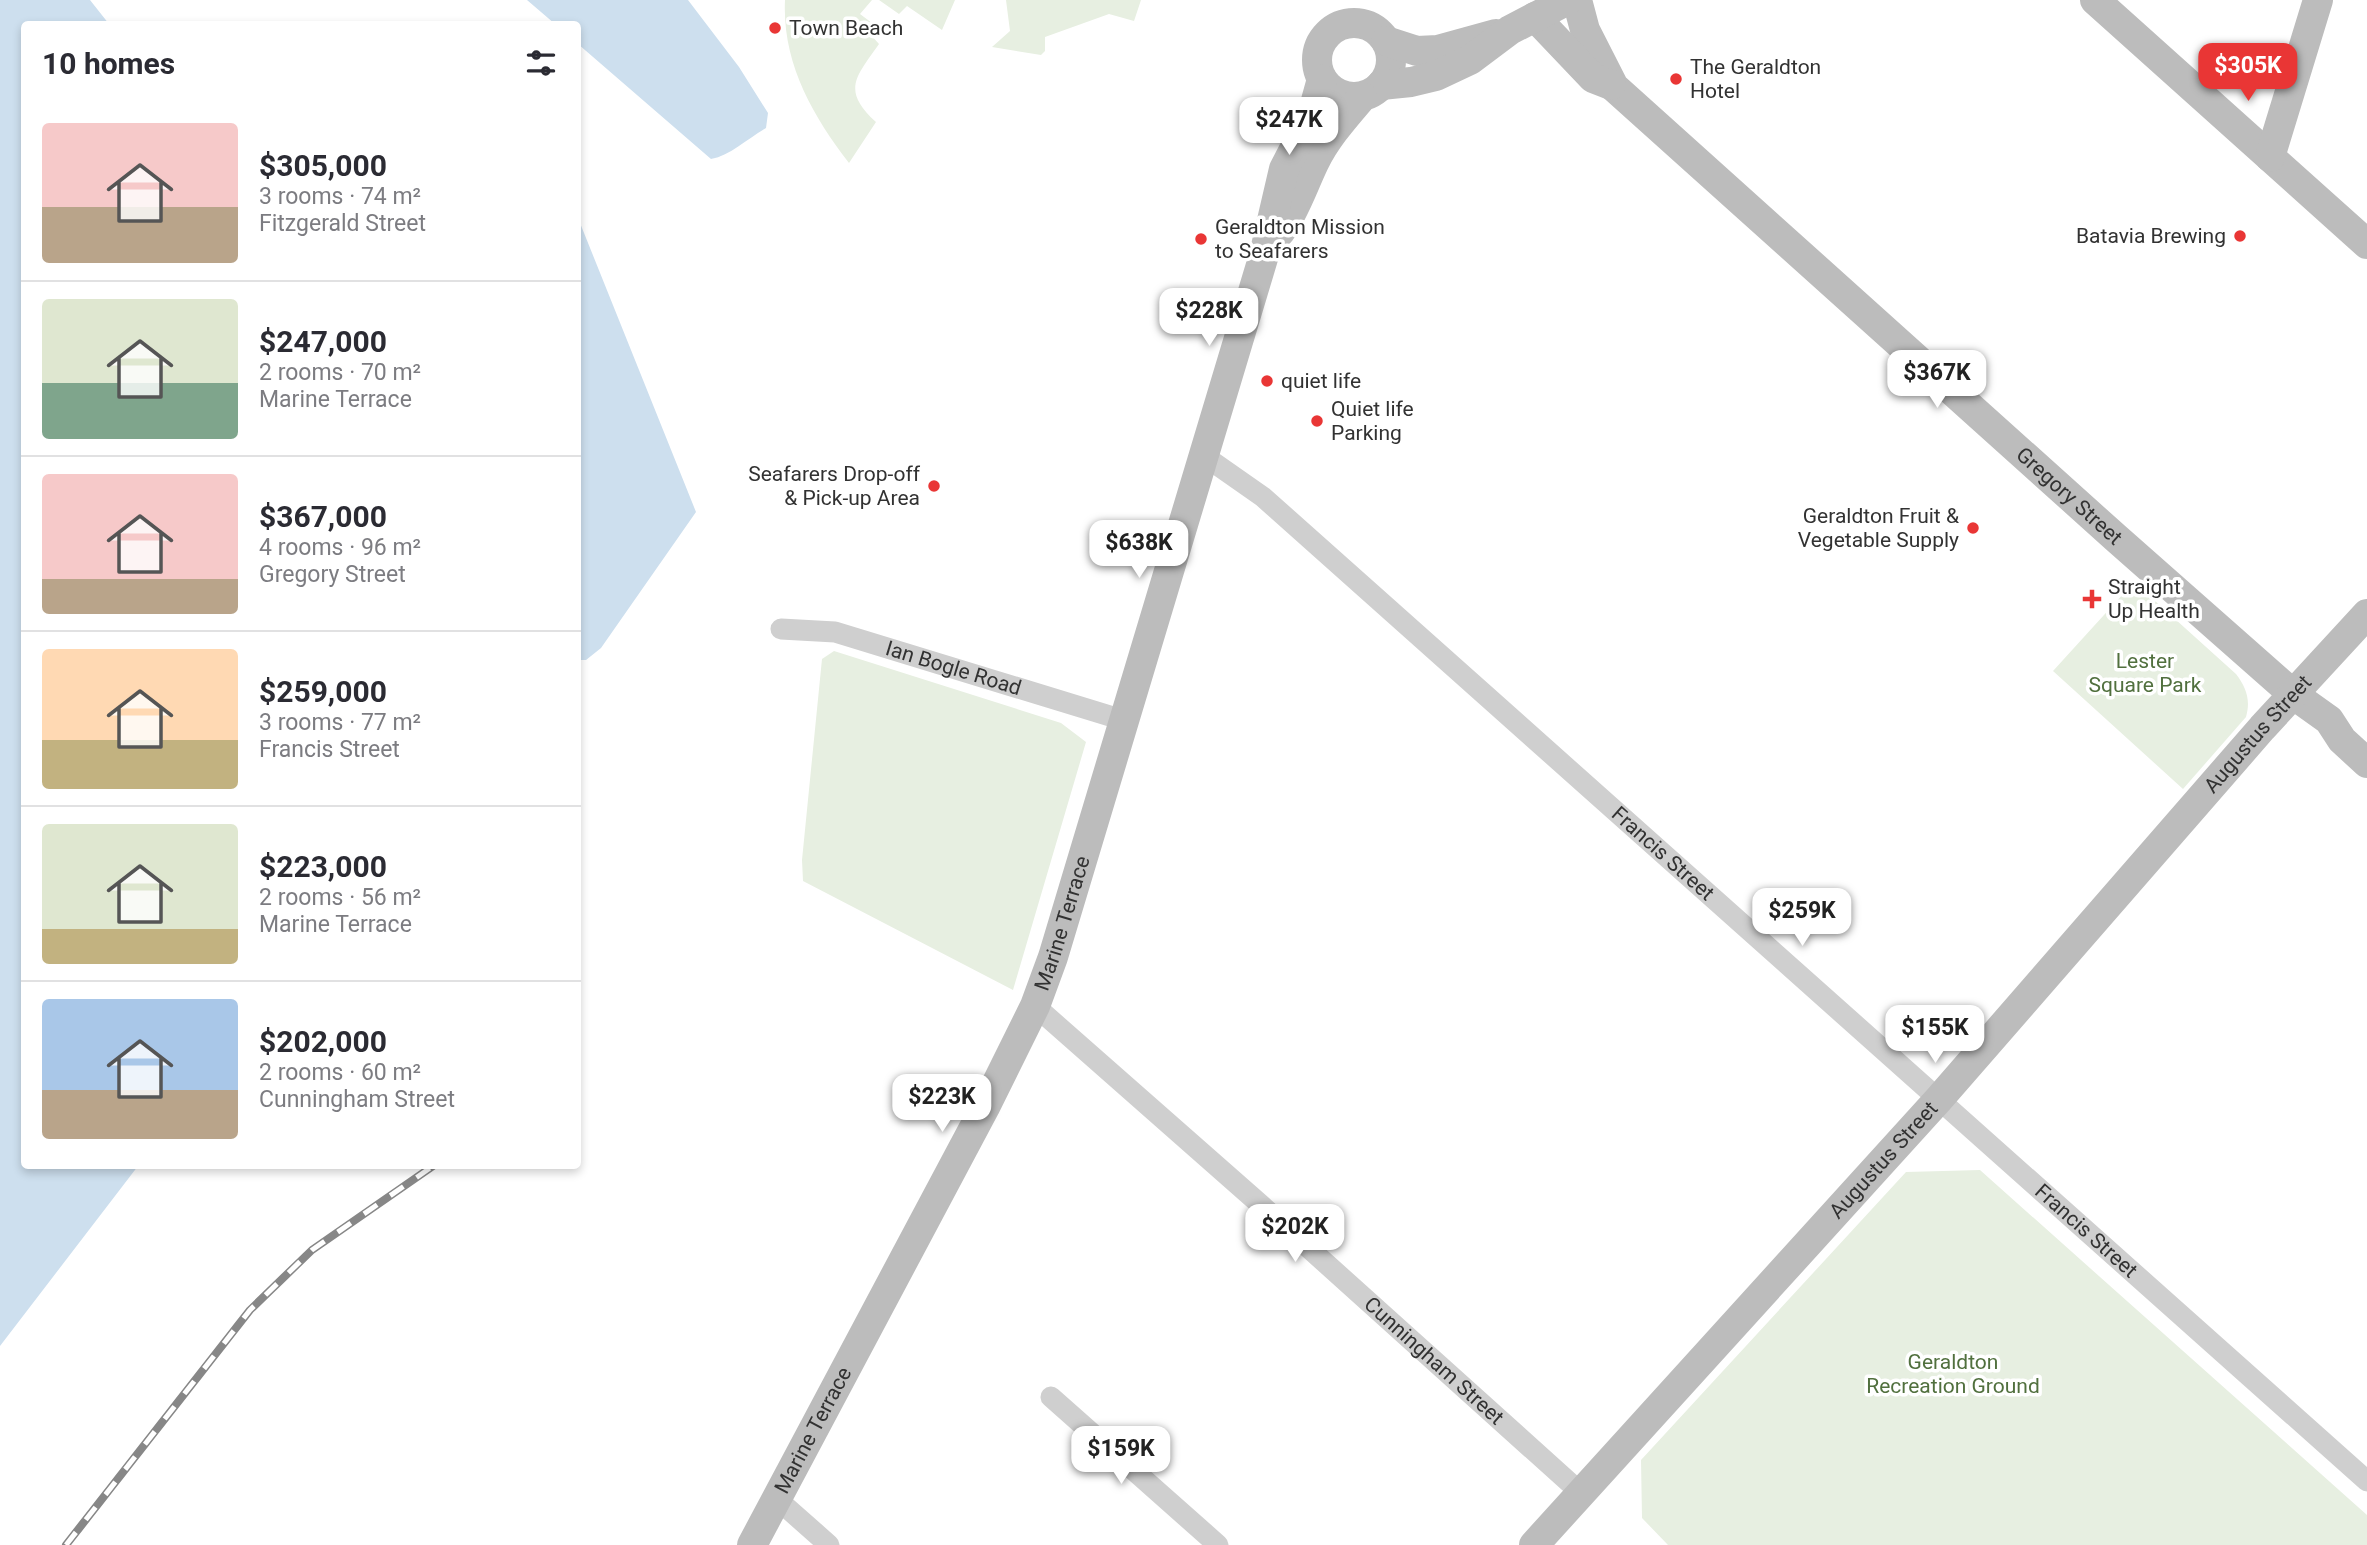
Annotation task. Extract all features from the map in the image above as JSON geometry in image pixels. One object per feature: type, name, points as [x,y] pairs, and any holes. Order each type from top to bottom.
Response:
[{"type":"street","points":[[1348,0],[1321,43],[1317,67],[1322,79],[1339,94],[1350,97],[1436,76],[1470,60],[1522,24],[1569,0]]},
{"type":"street","points":[[1372,91],[1387,78],[1391,59],[1373,0]]},
{"type":"street","name":"Gregory Street","points":[[1577,0],[1585,30],[1614,87]]},
{"type":"street","points":[[2095,0],[2367,244]]},
{"type":"street","points":[[2270,158],[2318,0]]},
{"type":"street","points":[[1329,33],[1351,23],[1373,28],[1384,38],[1417,51],[1438,50],[1522,24]]},
{"type":"street","name":"Gregory Street","points":[[1522,24],[1593,78],[1614,87],[2294,695],[2329,720],[2342,740],[2365,761]]},
{"type":"street","name":"Marine Terrace","points":[[752,1545],[985,1107],[1035,1006],[1053,957],[1264,254],[1284,169],[1312,115],[1322,79]]},
{"type":"street","name":"Marine Terrace","points":[[1264,254],[1288,220],[1315,161],[1337,127],[1372,91]]},
{"type":"street","name":"Francis Street","points":[[1203,455],[1263,497],[2367,1482]]},
{"type":"street","name":"Augustus Street","points":[[1534,1545],[1939,1099],[2367,614]]},
{"type":"street","name":"Ian Bogle Road","points":[[781,629],[835,632],[1123,720]]},
{"type":"street","name":"Cunningham Street","points":[[1035,1006],[1581,1493]]},
{"type":"street","points":[[1051,1397],[1218,1545]]},
{"type":"street","points":[[777,1499],[829,1545]]},
{"type":"green space","points":[[785,0],[872,0],[860,14],[872,23],[871,35],[879,44],[859,75],[856,92],[858,101],[876,122],[849,163],[823,126],[802,87],[789,45]]},
{"type":"green space","points":[[879,0],[955,0],[942,30],[907,6],[899,14]]},
{"type":"green space","points":[[1006,0],[1141,0],[1134,21],[1109,14],[1045,37],[1045,51],[1041,55],[992,47],[1010,31]]},
{"type":"green space","name":"Lester Square Park","points":[[2134,582],[2236,674],[2247,694],[2246,717],[2183,789],[2053,671]]},
{"type":"green space","points":[[834,651],[1061,723],[1086,742],[1013,990],[803,881],[802,860],[822,659]]},
{"type":"green space","name":"Geraldton Recreation Ground","points":[[1980,1170],[2367,1515],[2367,1545],[1668,1545],[1642,1518],[1641,1460],[1906,1172]]},
{"type":"water","points":[[0,0],[90,0],[107,21],[21,21],[21,1169],[136,1169],[0,1346]]},
{"type":"water","points":[[527,0],[688,0],[739,67],[768,113],[766,128],[732,150],[711,159],[581,47],[581,21],[552,21]]},
{"type":"water","points":[[581,225],[696,512],[601,648],[586,660],[581,660]]},
{"type":"railway","points":[[66,1545],[250,1310],[312,1250],[429,1169]]},
{"type":"place","name":"Town Beach","points":[[775,28]]},
{"type":"place","name":"The Geraldton Hotel","points":[[1676,79]]},
{"type":"place","name":"Batavia Brewing","points":[[2240,236]]},
{"type":"place","name":"Geraldton Mission to Seafarers","points":[[1201,239]]},
{"type":"place","name":"quiet life","points":[[1267,381]]},
{"type":"place","name":"Quiet life Parking","points":[[1317,421]]},
{"type":"place","name":"Seafarers Drop-off & Pick-up Area","points":[[934,486]]},
{"type":"place","name":"Geraldton Fruit & Vegetable Supply","points":[[1973,528]]},
{"type":"place","name":"Straight Up Health","points":[[2092,599]]}]
